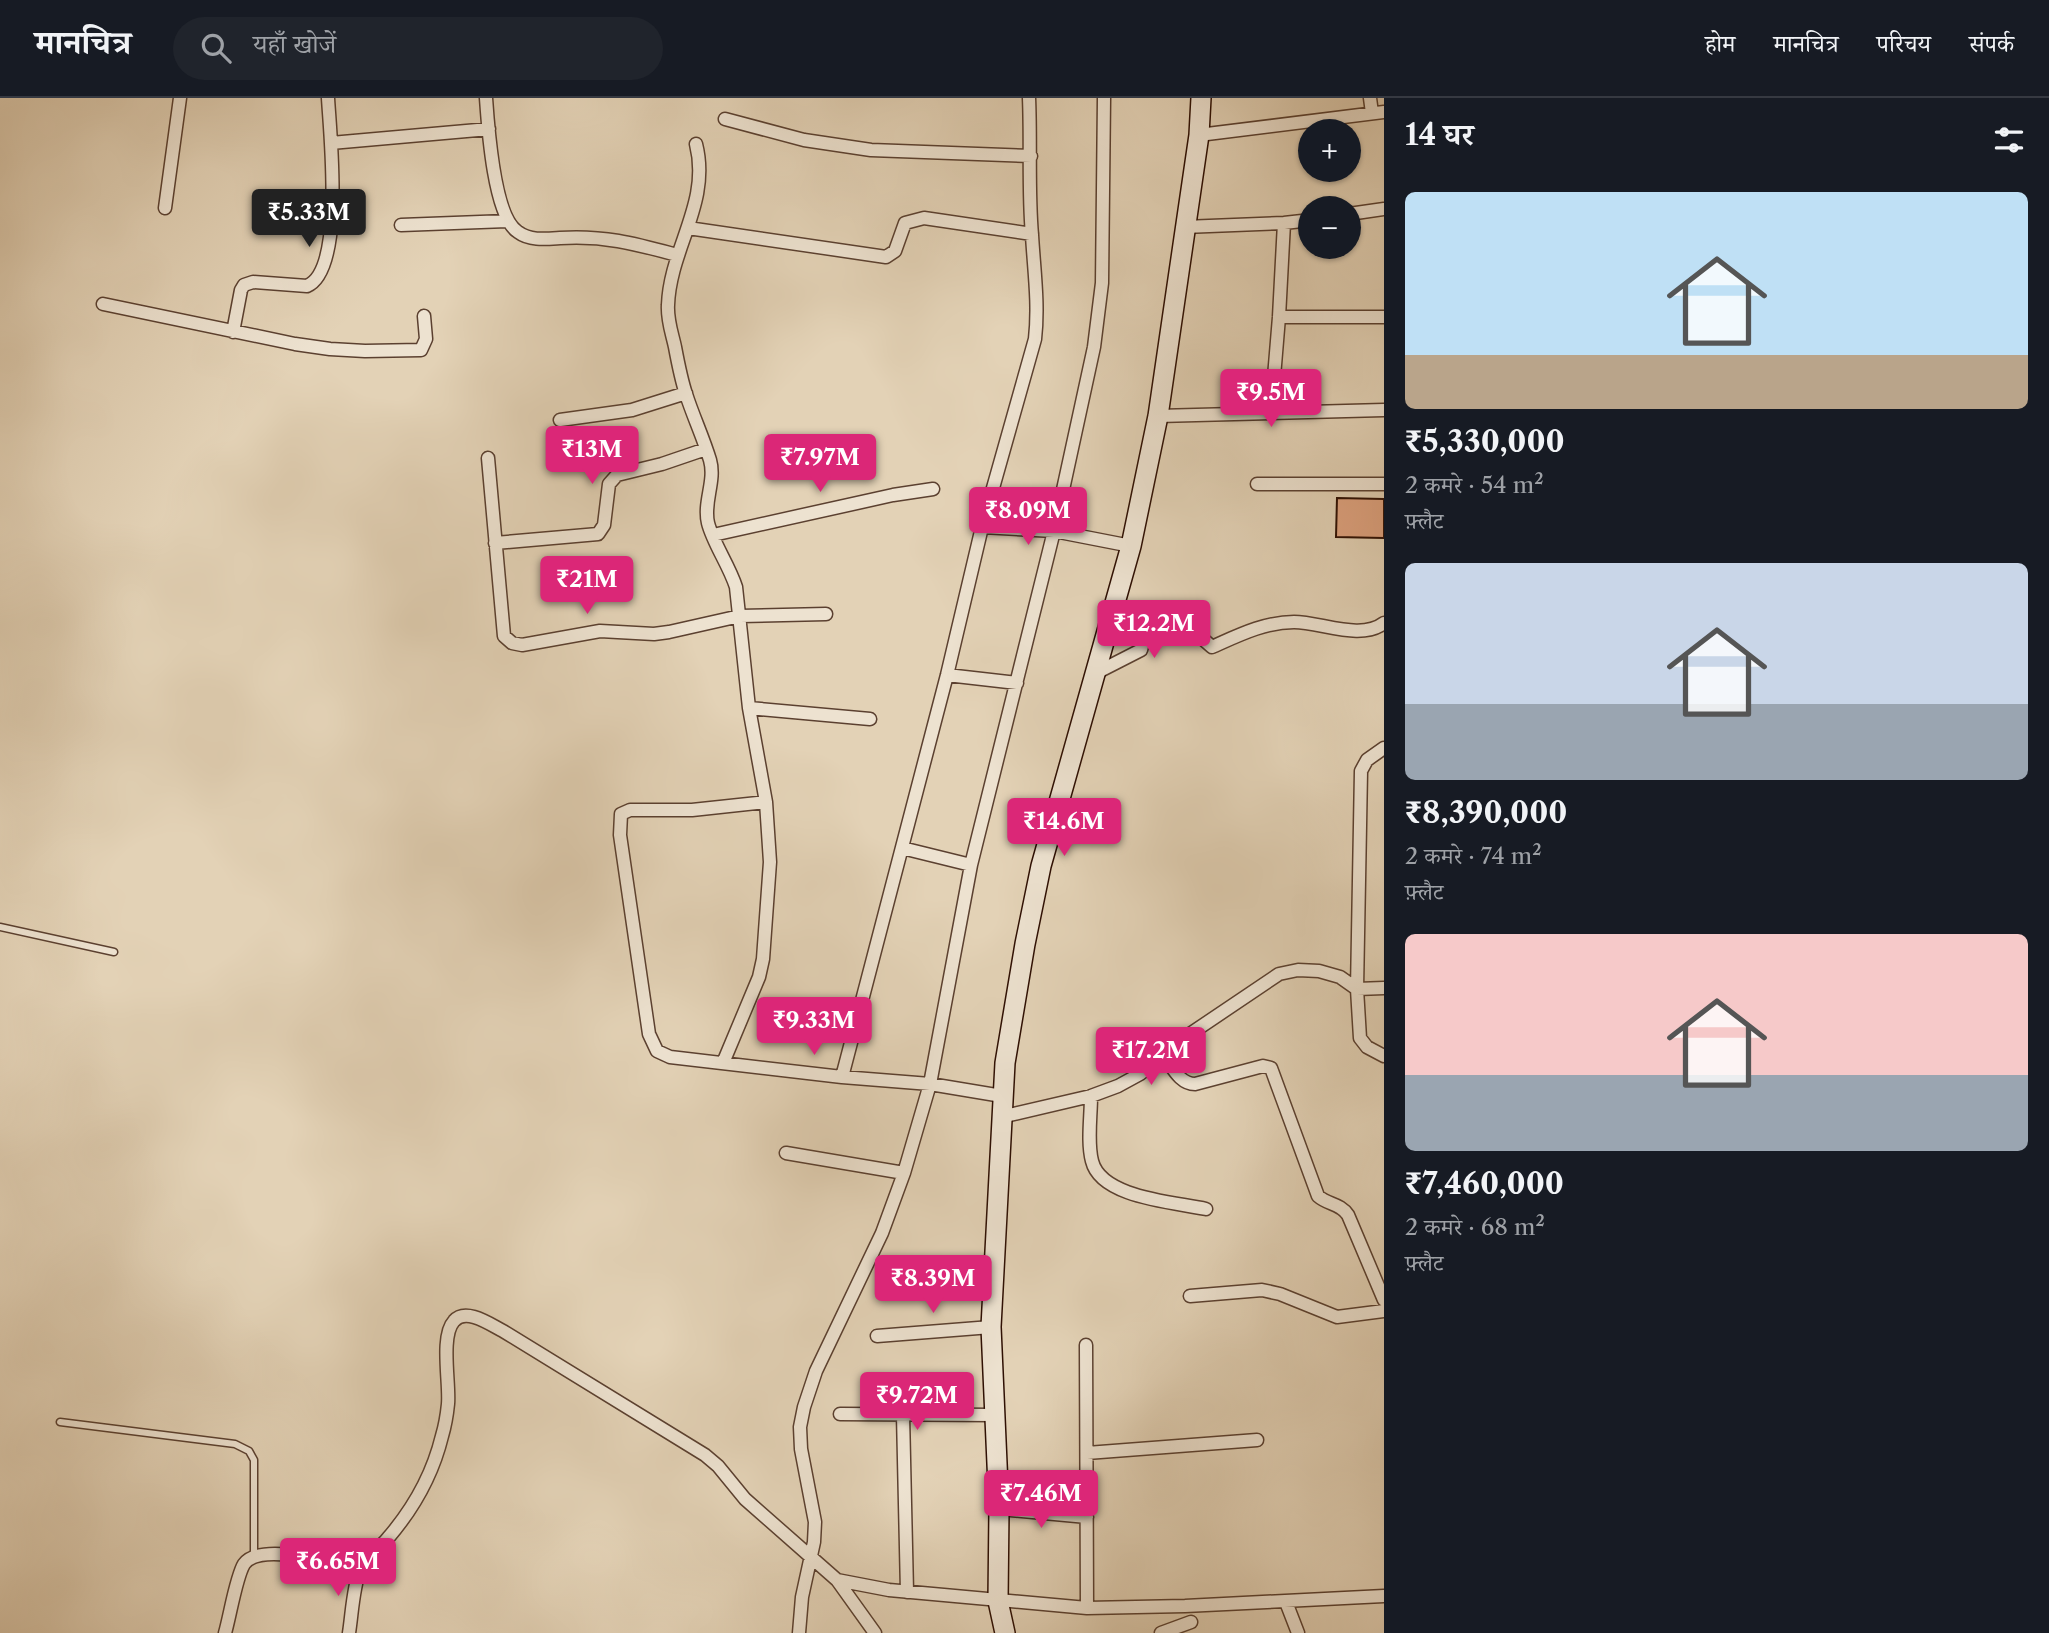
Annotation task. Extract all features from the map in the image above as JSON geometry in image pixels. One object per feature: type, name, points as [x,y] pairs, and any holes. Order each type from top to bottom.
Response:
[{"type":"street","points":[[165,208],[180,98]]},
{"type":"street","points":[[233,332],[244,285],[253,282],[307,286],[316,279],[328,246],[334,206],[328,98]]},
{"type":"street","points":[[486,98],[501,208],[507,221],[517,232],[531,238],[601,237],[677,255]]},
{"type":"street","points":[[842,1077],[947,675],[982,527],[1035,339],[1037,278],[1032,234],[1029,98]]},
{"type":"street","points":[[799,1633],[802,1597],[815,1521],[801,1449],[800,1427],[816,1371],[882,1233],[904,1173],[930,1084],[971,865],[1054,531],[1094,347],[1102,284],[1104,98]]},
{"type":"street","points":[[1005,1633],[998,1601],[999,1509],[991,1327],[1000,1117],[1012,1014],[1041,866],[1131,546],[1157,416],[1199,135],[1201,98]]},
{"type":"street","points":[[1199,135],[1378,112],[1370,98]]},
{"type":"street","points":[[725,119],[804,139],[871,150],[1031,156]]},
{"type":"street","points":[[331,143],[489,130]]},
{"type":"street","points":[[696,144],[701,175],[670,285],[668,318],[686,393],[713,477],[707,516],[736,587],[749,708],[766,803],[770,862],[763,959],[759,977],[723,1063]]},
{"type":"street","points":[[1361,212],[1384,209]]},
{"type":"street","points":[[688,228],[886,257],[895,251],[905,223],[916,218],[1032,234]]},
{"type":"street","points":[[401,225],[507,221]]},
{"type":"street","points":[[1184,227],[1298,221]]},
{"type":"street","points":[[1271,413],[1284,223]]},
{"type":"street","points":[[103,304],[233,332],[330,349],[421,350],[424,345],[424,316]]},
{"type":"street","points":[[1279,317],[1384,317]]},
{"type":"street","points":[[560,420],[632,410],[686,393]]},
{"type":"street","points":[[1157,416],[1384,410]]},
{"type":"street","points":[[495,543],[598,534],[604,525],[609,484],[617,475],[706,449]]},
{"type":"street","points":[[488,458],[504,636],[512,643],[523,645],[600,631],[654,634],[740,616],[826,614]]},
{"type":"street","points":[[1257,484],[1384,484]]},
{"type":"street","points":[[713,535],[893,495],[933,489]]},
{"type":"street","points":[[982,527],[1054,531],[1131,546]]},
{"type":"street","points":[[1094,674],[1141,650],[1145,635],[1188,626],[1212,647],[1261,626],[1294,622],[1357,630],[1376,629],[1384,623]]},
{"type":"street","points":[[947,675],[1017,683]]},
{"type":"street","points":[[749,708],[870,719]]},
{"type":"street","points":[[1384,748],[1367,760],[1361,771],[1357,989],[1360,1038],[1367,1047],[1384,1056]]},
{"type":"street","points":[[766,803],[692,810],[630,810],[621,814],[619,822],[652,1043],[657,1051],[670,1056],[723,1063],[930,1084],[1002,1096]]},
{"type":"street","points":[[902,848],[971,865]]},
{"type":"street","points":[[1000,1117],[1091,1096],[1140,1074],[1190,1034],[1279,975],[1298,970],[1319,971],[1340,976],[1357,989],[1384,988]]},
{"type":"street","points":[[1164,1056],[1182,1080],[1191,1084],[1263,1066],[1271,1068],[1318,1196],[1339,1206],[1348,1214],[1384,1300]]},
{"type":"street","points":[[1091,1096],[1091,1157],[1098,1175],[1106,1183],[1125,1192],[1206,1209]]},
{"type":"street","points":[[786,1153],[904,1173]]},
{"type":"street","points":[[1189,1296],[1262,1290],[1280,1294],[1337,1317],[1384,1311]]},
{"type":"street","points":[[349,1633],[360,1569],[401,1522],[433,1464],[443,1435],[448,1404],[449,1335],[455,1320],[461,1316],[482,1320],[503,1331],[705,1455],[746,1499],[837,1580],[875,1633]]},
{"type":"street","points":[[877,1336],[991,1327]]},
{"type":"street","points":[[1086,1345],[1087,1608]]},
{"type":"street","points":[[840,1414],[995,1415]]},
{"type":"street","points":[[904,1415],[907,1592]]},
{"type":"street","points":[[1087,1452],[1257,1440]]},
{"type":"street","points":[[999,1509],[1087,1517]]},
{"type":"street","points":[[225,1633],[244,1564],[254,1556],[271,1552],[360,1569]]},
{"type":"street","points":[[837,1580],[889,1590],[1087,1608],[1384,1597]]},
{"type":"street","points":[[1286,1602],[1298,1633]]},
{"type":"street","points":[[1161,1633],[1193,1627],[1185,1606]]},
{"type":"lane","points":[[0,927],[114,952]]},
{"type":"lane","points":[[60,1422],[235,1444],[249,1451],[254,1460],[254,1556]]},
{"type":"building","points":[[1337,498],[1384,499],[1384,538],[1336,537]]}]
